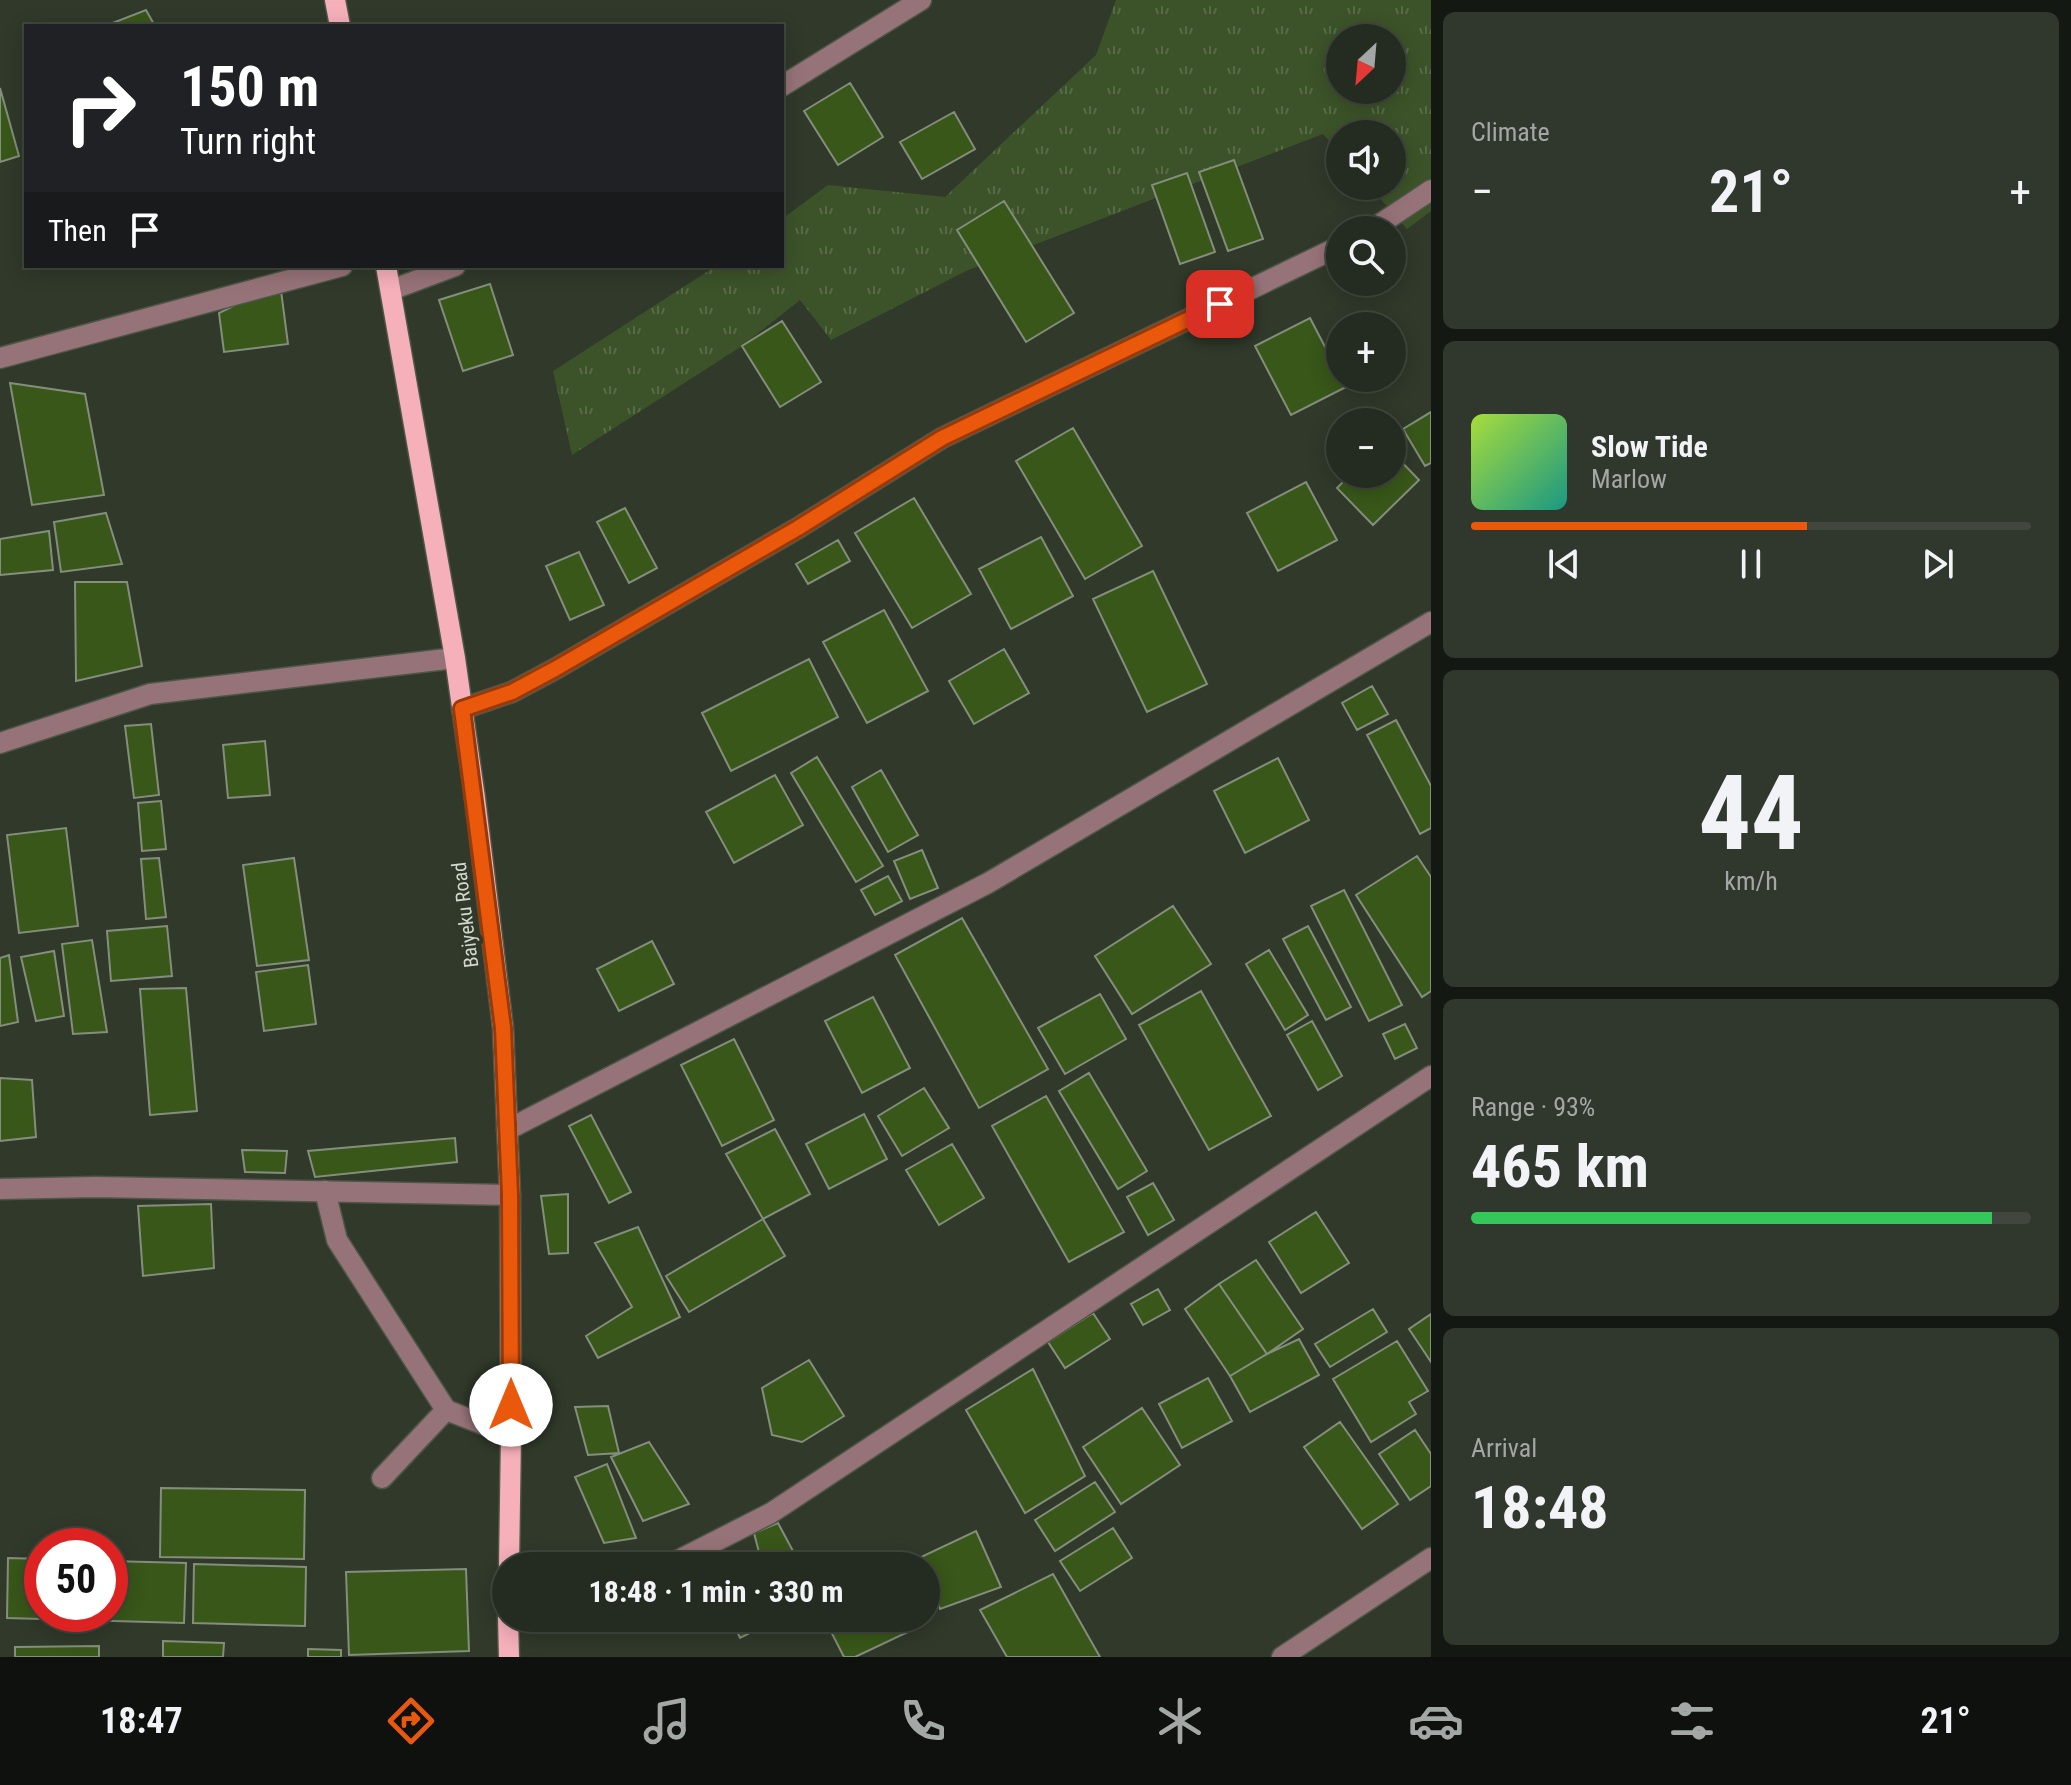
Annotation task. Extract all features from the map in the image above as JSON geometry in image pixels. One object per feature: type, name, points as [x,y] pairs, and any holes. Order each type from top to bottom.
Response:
[{"type":"main road","points":[[335,0],[340,24]]},
{"type":"main road","name":"Baiyeku Road","points":[[386,268],[455,658],[503,1028],[510,1195],[509,1552]]},
{"type":"main road","points":[[508,1632],[509,1657]]},
{"type":"street","points":[[784,85],[921,0]]},
{"type":"street","points":[[1392,216],[1431,190]]},
{"type":"street","points":[[462,709],[512,692],[555,669],[798,528],[942,438],[1326,253]]},
{"type":"street","points":[[0,358],[335,268]]},
{"type":"street","points":[[391,290],[450,268]]},
{"type":"street","points":[[507,1130],[988,883],[1431,622]]},
{"type":"street","points":[[0,743],[150,694],[455,658]]},
{"type":"street","points":[[694,1552],[771,1513],[1431,1076]]},
{"type":"street","points":[[0,1189],[95,1187],[510,1195]]},
{"type":"street","points":[[325,1191],[337,1240],[446,1410],[511,1435]]},
{"type":"street","points":[[382,1478],[446,1410]]},
{"type":"street","points":[[1282,1657],[1431,1558]]},
{"type":"green space","points":[[1116,0],[1431,0],[1431,211],[1407,229],[1406,216],[1396,216],[1381,200],[1406,200],[1406,120],[1326,120],[1326,137],[1323,134],[966,271],[831,340],[800,300],[742,346],[572,455],[553,371],[713,268],[784,268],[784,218],[828,185],[945,197],[1096,55]]},
{"type":"building","points":[[146,10],[154,24],[110,24]]},
{"type":"building","points":[[850,83],[883,137],[838,165],[804,111]]},
{"type":"building","points":[[0,88],[19,156],[0,162]]},
{"type":"building","points":[[954,112],[975,149],[922,179],[900,142]]},
{"type":"building","points":[[1234,160],[1263,239],[1228,251],[1199,172]]},
{"type":"building","points":[[1187,173],[1215,252],[1180,264],[1152,185]]},
{"type":"building","points":[[1004,201],[1074,313],[1026,342],[957,230]]},
{"type":"building","points":[[280,283],[288,344],[224,352],[219,313]]},
{"type":"building","points":[[490,284],[513,355],[463,371],[439,300]]},
{"type":"building","points":[[1310,318],[1326,349],[1326,392],[1336,392],[1291,415],[1255,346]]},
{"type":"building","points":[[782,321],[821,382],[780,407],[742,346]]},
{"type":"building","points":[[10,383],[85,394],[104,495],[32,505]]},
{"type":"building","points":[[1431,412],[1431,463],[1425,466],[1406,434],[1406,427]]},
{"type":"building","points":[[1073,428],[1142,546],[1085,579],[1016,461]]},
{"type":"building","points":[[1406,467],[1419,480],[1373,525],[1337,488],[1406,488]]},
{"type":"building","points":[[1306,482],[1337,540],[1278,571],[1247,513]]},
{"type":"building","points":[[914,498],[971,594],[912,628],[855,533]]},
{"type":"building","points":[[625,508],[657,568],[629,583],[597,522]]},
{"type":"building","points":[[106,513],[122,564],[61,572],[54,522]]},
{"type":"building","points":[[49,531],[53,570],[0,575],[0,539]]},
{"type":"building","points":[[1041,537],[1073,596],[1011,629],[979,569]]},
{"type":"building","points":[[838,540],[850,561],[808,584],[796,564]]},
{"type":"building","points":[[579,552],[604,605],[570,620],[546,566]]},
{"type":"building","points":[[1153,571],[1207,684],[1147,712],[1093,599]]},
{"type":"building","points":[[75,582],[127,582],[142,666],[76,681]]},
{"type":"building","points":[[884,610],[928,691],[867,723],[823,642]]},
{"type":"building","points":[[1004,649],[1029,693],[974,724],[949,681]]},
{"type":"building","points":[[809,659],[838,717],[731,771],[702,713]]},
{"type":"building","points":[[1372,686],[1388,714],[1357,730],[1342,703]]},
{"type":"building","points":[[1396,720],[1431,786],[1431,828],[1420,834],[1367,735]]},
{"type":"building","points":[[151,724],[159,795],[134,798],[125,726]]},
{"type":"building","points":[[265,741],[270,795],[228,798],[223,745]]},
{"type":"building","points":[[817,757],[883,866],[856,882],[791,773]]},
{"type":"building","points":[[1278,758],[1309,820],[1245,853],[1214,791]]},
{"type":"building","points":[[881,770],[918,835],[888,852],[852,787]]},
{"type":"building","points":[[775,775],[803,825],[734,863],[706,812]]},
{"type":"building","points":[[161,801],[166,849],[142,851],[138,803]]},
{"type":"building","points":[[66,828],[78,926],[19,933],[7,835]]},
{"type":"building","points":[[922,850],[938,888],[910,899],[894,861]]},
{"type":"building","points":[[1417,856],[1431,877],[1431,991],[1422,997],[1356,895]]},
{"type":"building","points":[[159,858],[166,917],[146,919],[141,859]]},
{"type":"building","points":[[294,858],[309,960],[257,966],[243,865]]},
{"type":"building","points":[[888,876],[902,901],[875,915],[861,890]]},
{"type":"building","points":[[1344,890],[1402,1005],[1369,1021],[1311,906]]},
{"type":"building","points":[[1173,906],[1211,964],[1132,1014],[1095,956]]},
{"type":"building","points":[[962,918],[1048,1069],[979,1108],[895,955]]},
{"type":"building","points":[[167,926],[172,976],[111,981],[107,931]]},
{"type":"building","points":[[1308,926],[1351,1007],[1326,1020],[1283,939]]},
{"type":"building","points":[[92,940],[107,1032],[73,1034],[62,944]]},
{"type":"building","points":[[652,941],[674,984],[619,1011],[597,969]]},
{"type":"building","points":[[1269,950],[1308,1015],[1285,1030],[1246,964]]},
{"type":"building","points":[[54,951],[64,1016],[36,1021],[21,957]]},
{"type":"building","points":[[9,955],[18,1022],[0,1026],[0,958]]},
{"type":"building","points":[[308,965],[316,1024],[264,1031],[256,972]]},
{"type":"building","points":[[186,988],[197,1111],[150,1115],[140,989]]},
{"type":"building","points":[[1201,991],[1271,1116],[1209,1150],[1139,1025]]},
{"type":"building","points":[[1100,994],[1126,1039],[1065,1074],[1038,1028]]},
{"type":"building","points":[[873,997],[910,1068],[862,1093],[825,1021]]},
{"type":"building","points":[[1312,1021],[1342,1076],[1318,1090],[1287,1035]]},
{"type":"building","points":[[1405,1024],[1417,1048],[1395,1059],[1383,1034]]},
{"type":"building","points":[[734,1039],[774,1120],[722,1146],[681,1065]]},
{"type":"building","points":[[1089,1073],[1147,1171],[1118,1189],[1059,1091]]},
{"type":"building","points":[[0,1078],[32,1080],[36,1137],[0,1141]]},
{"type":"building","points":[[924,1088],[949,1128],[902,1156],[878,1116]]},
{"type":"building","points":[[1046,1096],[1124,1232],[1069,1262],[992,1126]]},
{"type":"building","points":[[864,1114],[887,1159],[829,1189],[806,1144]]},
{"type":"building","points":[[591,1115],[631,1192],[609,1203],[569,1126]]},
{"type":"building","points":[[775,1129],[810,1194],[763,1219],[726,1154]]},
{"type":"building","points":[[455,1138],[457,1162],[315,1177],[308,1151]]},
{"type":"building","points":[[952,1144],[984,1198],[939,1225],[906,1170]]},
{"type":"building","points":[[242,1150],[287,1151],[285,1173],[245,1172]]},
{"type":"building","points":[[1153,1183],[1174,1220],[1148,1235],[1127,1197]]},
{"type":"building","points":[[568,1194],[568,1253],[549,1254],[541,1196]]},
{"type":"building","points":[[211,1204],[214,1268],[143,1276],[138,1206]]},
{"type":"building","points":[[1316,1212],[1349,1263],[1301,1293],[1269,1242]]},
{"type":"building","points":[[763,1219],[785,1256],[689,1312],[666,1276]]},
{"type":"building","points":[[638,1227],[680,1317],[598,1358],[586,1336],[632,1307],[595,1243]]},
{"type":"building","points":[[1256,1260],[1303,1329],[1267,1354],[1219,1284]]},
{"type":"building","points":[[1219,1284],[1267,1354],[1230,1376],[1185,1309]]},
{"type":"building","points":[[1158,1289],[1170,1310],[1143,1325],[1131,1304]]},
{"type":"building","points":[[1373,1309],[1387,1332],[1330,1367],[1315,1344]]},
{"type":"building","points":[[1093,1313],[1110,1339],[1065,1368],[1048,1342]]},
{"type":"building","points":[[1431,1314],[1431,1362],[1409,1329]]},
{"type":"building","points":[[1299,1339],[1319,1375],[1250,1412],[1230,1376]]},
{"type":"building","points":[[1397,1341],[1428,1391],[1409,1402],[1416,1414],[1371,1442],[1333,1379]]},
{"type":"building","points":[[809,1360],[844,1416],[802,1442],[772,1435],[762,1388]]},
{"type":"building","points":[[1033,1369],[1085,1476],[1025,1513],[966,1410]]},
{"type":"building","points":[[1208,1378],[1232,1421],[1182,1448],[1159,1404]]},
{"type":"building","points":[[608,1406],[619,1453],[588,1455],[575,1407]]},
{"type":"building","points":[[1142,1408],[1180,1465],[1121,1504],[1083,1447]]},
{"type":"building","points":[[1340,1422],[1398,1504],[1362,1529],[1304,1447]]},
{"type":"building","points":[[1415,1430],[1431,1454],[1431,1486],[1410,1500],[1379,1454]]},
{"type":"building","points":[[649,1442],[689,1504],[643,1521],[611,1457]]},
{"type":"building","points":[[607,1464],[636,1538],[604,1543],[575,1477]]},
{"type":"building","points":[[1095,1482],[1115,1512],[1055,1551],[1035,1520]]},
{"type":"building","points":[[161,1488],[305,1490],[304,1559],[160,1557]]},
{"type":"building","points":[[778,1523],[794,1552],[759,1552],[754,1533]]},
{"type":"building","points":[[1113,1528],[1132,1558],[1080,1591],[1060,1561]]},
{"type":"building","points":[[976,1531],[1001,1587],[940,1609],[940,1552],[932,1552]]},
{"type":"building","points":[[8,1558],[24,1558],[24,1618],[7,1618]]},
{"type":"building","points":[[128,1561],[186,1563],[184,1623],[128,1621]]},
{"type":"building","points":[[194,1564],[306,1567],[305,1626],[193,1623]]},
{"type":"building","points":[[466,1569],[469,1651],[349,1655],[346,1572]]},
{"type":"building","points":[[1053,1574],[1100,1657],[1007,1657],[980,1610]]},
{"type":"building","points":[[737,1632],[752,1632],[740,1638]]},
{"type":"building","points":[[831,1632],[908,1632],[855,1657],[844,1657]]},
{"type":"building","points":[[163,1641],[224,1643],[223,1657],[163,1657]]},
{"type":"building","points":[[99,1646],[99,1657],[15,1657],[15,1647]]},
{"type":"building","points":[[308,1649],[341,1650],[341,1657],[308,1657]]},
{"type":"route","points":[[511,1405],[510,1195],[503,1028],[462,709],[512,692],[555,669],[798,528],[942,438],[1220,304]]}]
